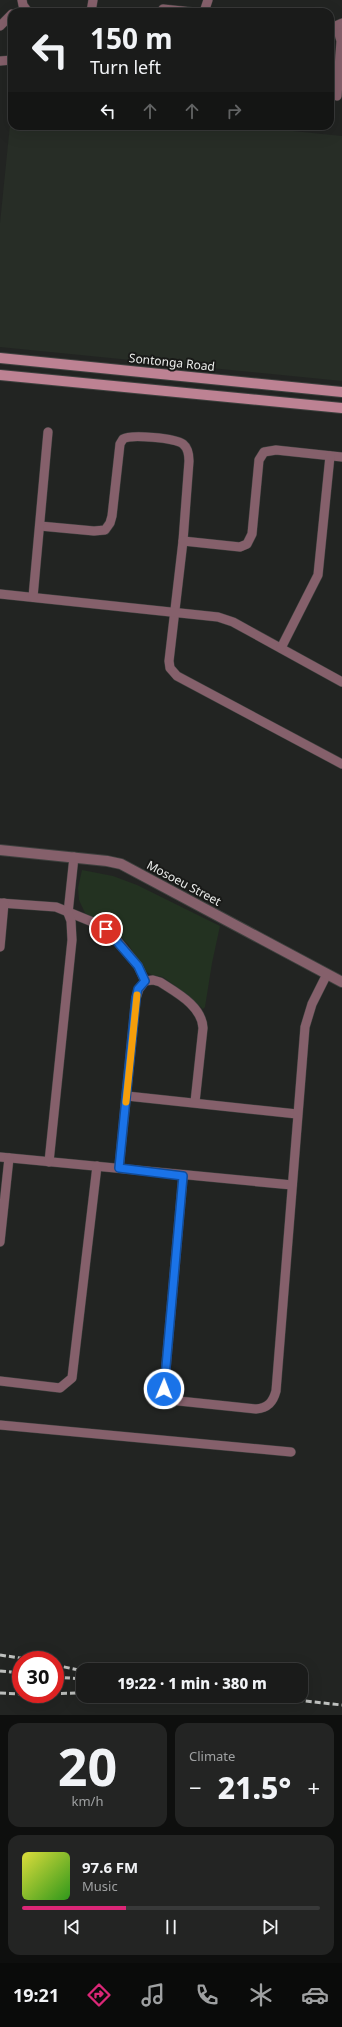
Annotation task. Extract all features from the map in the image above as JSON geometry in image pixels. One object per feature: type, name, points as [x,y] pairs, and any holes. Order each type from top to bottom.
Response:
[{"type":"main road","name":"Sontonga Road","points":[[0,358],[342,392]]},
{"type":"main road","points":[[0,375],[342,408]]},
{"type":"street","points":[[0,26],[8,18]]},
{"type":"street","points":[[334,29],[339,32],[342,41],[336,96]]},
{"type":"street","points":[[33,597],[48,432]]},
{"type":"street","points":[[40,526],[94,531],[105,530],[110,523],[112,516],[121,441],[128,436],[173,440],[185,446],[189,456],[183,541],[169,664],[174,674],[342,764]]},
{"type":"street","points":[[183,541],[240,547],[248,544],[252,534],[259,460],[264,452],[276,450],[342,457]]},
{"type":"street","points":[[281,648],[318,575],[330,456]]},
{"type":"street","points":[[0,594],[174,612],[225,619],[342,681]]},
{"type":"street","name":"Mosoeu Street","points":[[0,850],[107,861],[127,867],[342,982]]},
{"type":"street","points":[[49,1162],[72,940],[71,922],[68,913],[74,858]]},
{"type":"street","points":[[0,947],[2,903],[56,907],[96,923],[111,933],[138,966],[145,981]]},
{"type":"street","points":[[183,1176],[164,1389],[168,1397],[179,1401],[256,1409],[268,1405],[272,1401],[276,1391],[297,1114],[307,1018],[316,994],[327,974]]},
{"type":"street","points":[[119,1168],[136,998],[138,989],[145,981],[153,980],[160,982],[192,1005],[202,1018],[203,1028],[195,1102]]},
{"type":"street","points":[[127,1096],[297,1114]]},
{"type":"street","points":[[0,1242],[4,1158],[119,1168],[183,1176],[292,1185]]},
{"type":"street","points":[[0,1381],[60,1388],[72,1378],[97,1166]]},
{"type":"street","points":[[0,1425],[291,1452]]},
{"type":"shaded area","points":[[9,130],[283,130],[342,136],[342,381],[0,347],[0,223]]},
{"type":"green space","points":[[82,870],[113,876],[137,885],[220,926],[205,1007],[203,1009],[188,995],[163,977],[152,975],[145,971],[128,944],[115,931],[85,913],[79,900],[78,888]]},
{"type":"railway","points":[[0,1655],[12,1657]]},
{"type":"railway","points":[[64,1667],[76,1670]]},
{"type":"railway","points":[[0,1671],[12,1672]]},
{"type":"railway","points":[[64,1678],[76,1678]]},
{"type":"railway","points":[[0,1693],[12,1694]]},
{"type":"railway","points":[[64,1693],[76,1693]]},
{"type":"railway","points":[[308,1701],[342,1705]]},
{"type":"slow traffic","points":[[126,1102],[137,995]]},
{"type":"route","points":[[106,929],[138,966],[145,981],[138,989],[136,998],[119,1168],[183,1176],[163,1384],[164,1389]]}]
